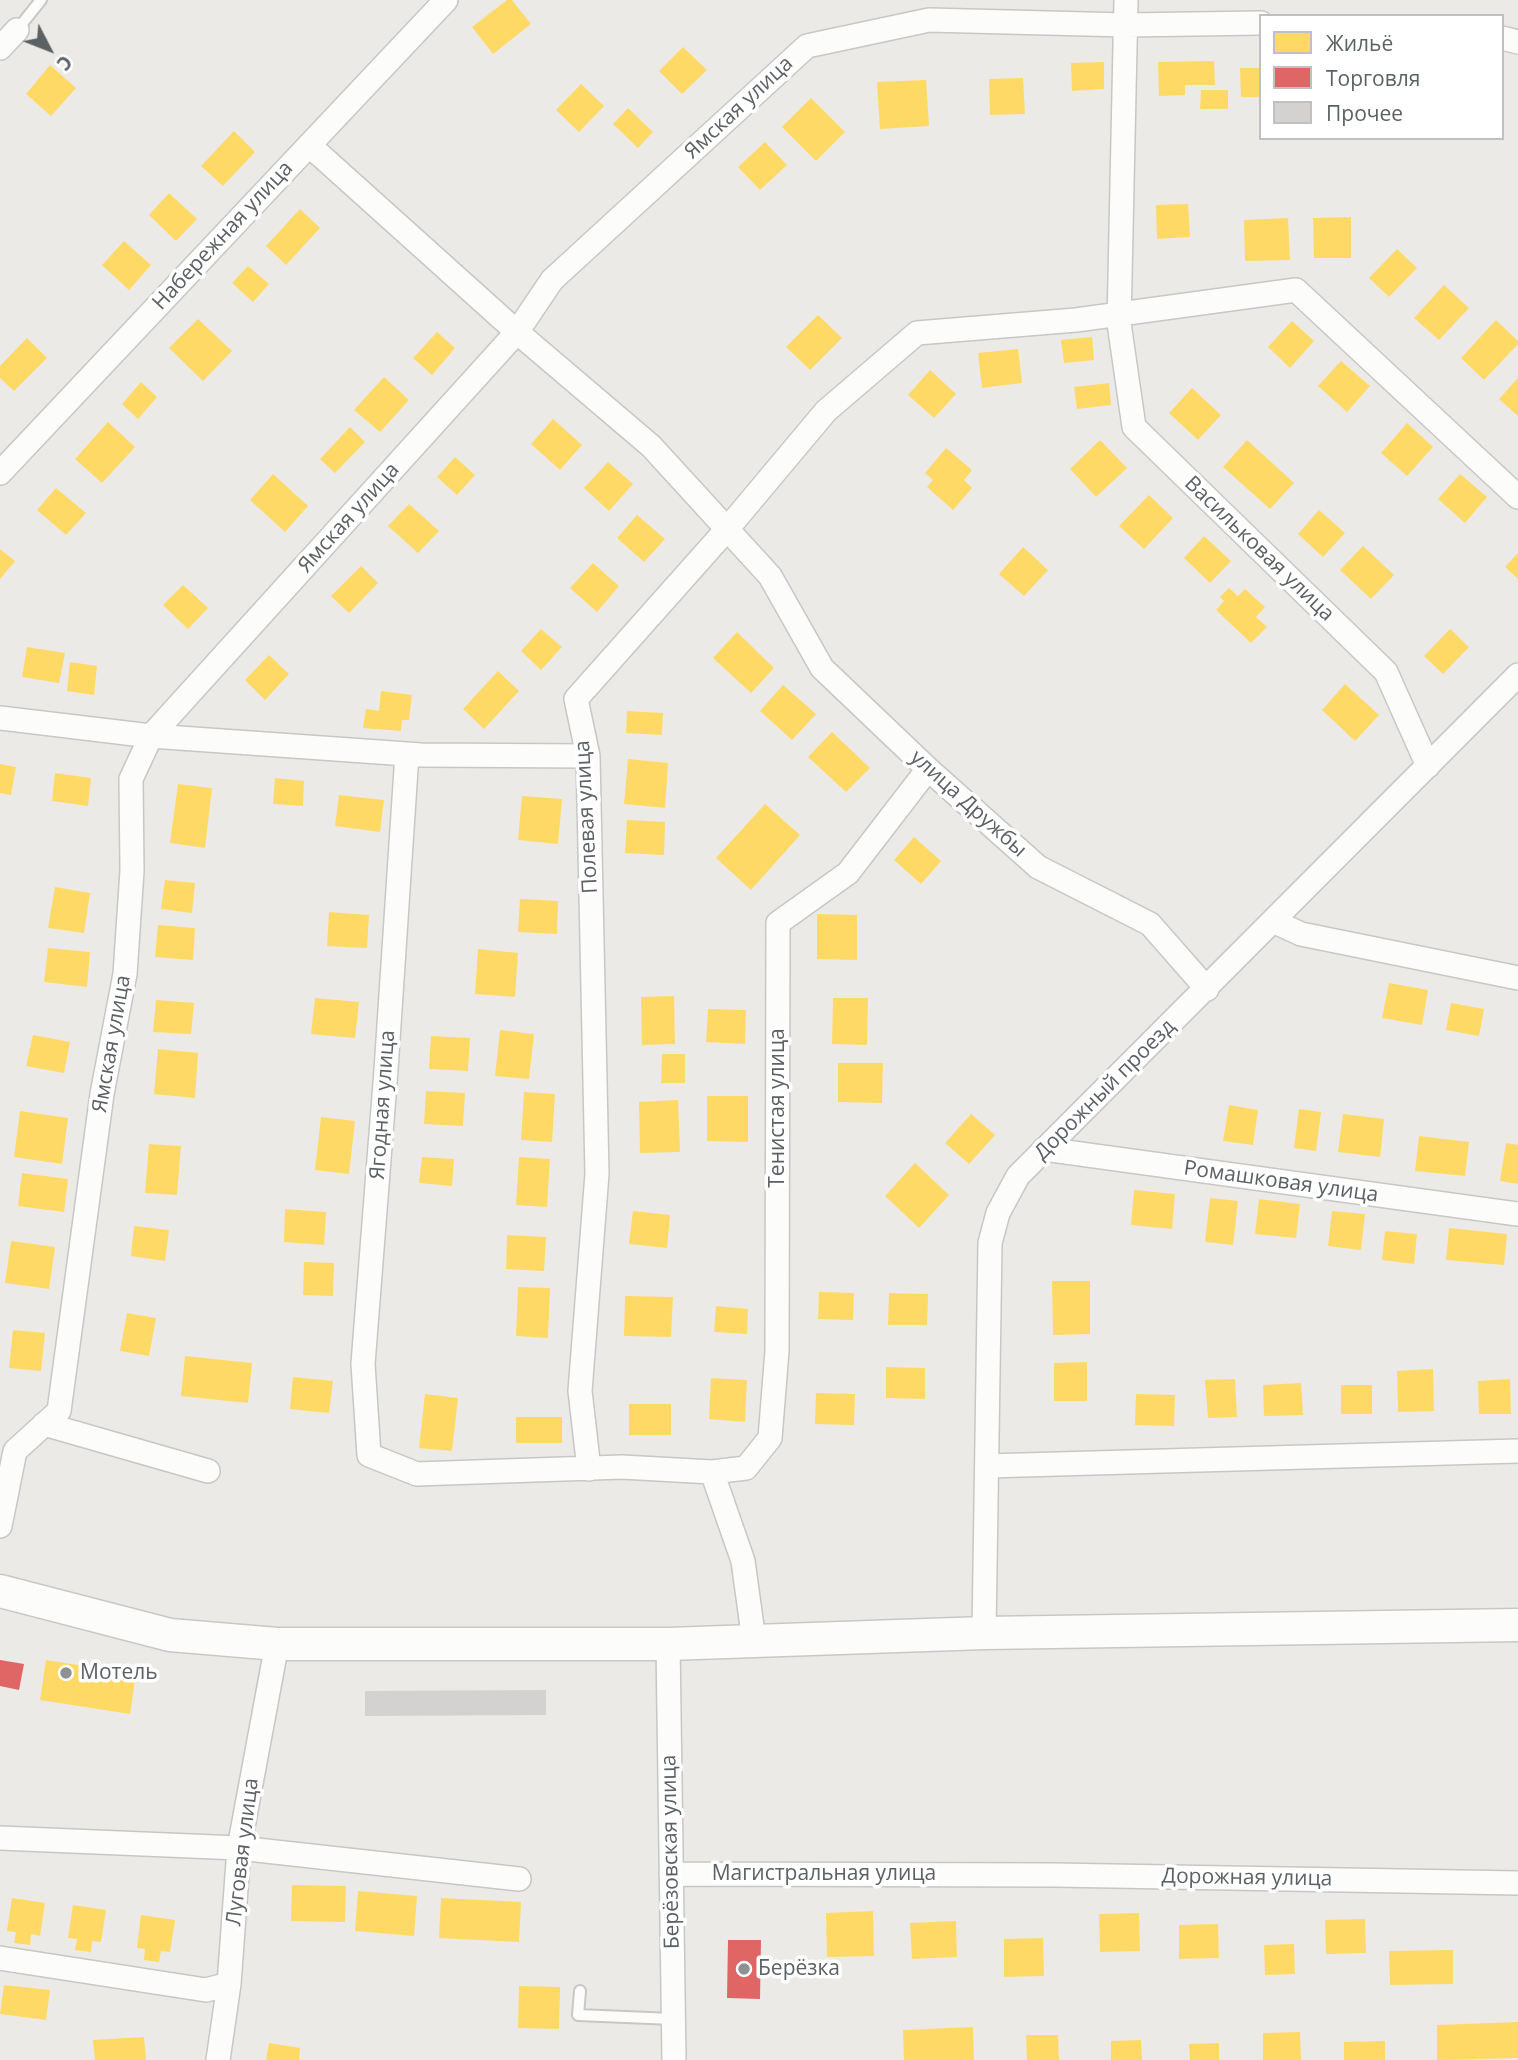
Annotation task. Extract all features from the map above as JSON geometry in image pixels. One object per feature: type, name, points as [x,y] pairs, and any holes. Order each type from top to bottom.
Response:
[{"type":"main road","points":[[0,1591],[170,1635],[277,1644],[668,1644],[984,1633],[1518,1625]]},
{"type":"street","name":"Набережная улица","points":[[0,473],[446,0]]},
{"type":"street","name":"Васильковая улица","points":[[1126,0],[1119,318],[1134,427],[1386,672],[1428,765]]},
{"type":"street","name":"Ямская улица","points":[[0,1527],[15,1451],[59,1411],[102,1094],[125,974],[132,871],[131,779],[151,736],[517,332],[552,280],[807,46],[929,20],[1126,25],[1259,23]]},
{"type":"street","points":[[0,48],[17,30]]},
{"type":"street","name":"улица Дружбы","points":[[309,145],[517,332],[651,446],[769,576],[822,668],[928,769],[1038,867],[1150,923],[1207,989]]},
{"type":"street","points":[[1119,318],[1292,290],[1518,497]]},
{"type":"street","name":"Полевая улица","points":[[589,1469],[580,1391],[597,1174],[588,756],[576,699],[728,528],[826,411],[917,333],[1119,318]]},
{"type":"street","name":"Дорожный проезд","points":[[984,1633],[990,1243],[998,1213],[1018,1176],[1275,922],[1518,675]]},
{"type":"street","points":[[0,718],[151,736],[407,754],[588,756]]},
{"type":"street","name":"Ягодная улица","points":[[407,754],[363,1364],[369,1455],[417,1474],[589,1469]]},
{"type":"street","name":"Тенистая улица","points":[[712,1472],[746,1468],[770,1438],[777,1351],[778,923],[848,873],[928,769]]},
{"type":"street","points":[[1275,922],[1301,934],[1518,978]]},
{"type":"street","name":"Ромашковая улица","points":[[1044,1150],[1518,1214]]},
{"type":"street","points":[[44,1424],[208,1471]]},
{"type":"street","points":[[987,1466],[1518,1451]]},
{"type":"street","points":[[589,1469],[712,1472],[743,1561],[754,1641]]},
{"type":"street","name":"Луговая улица","points":[[218,2060],[229,1984],[239,1848],[277,1644]]},
{"type":"street","name":"Берёзовская улица","points":[[668,1644],[674,2060]]},
{"type":"street","points":[[0,1838],[239,1848],[519,1879]]},
{"type":"street","name":"Магистральная улица","points":[[671,1874],[976,1875]]},
{"type":"street","name":"Дорожная улица","points":[[976,1875],[1518,1883]]},
{"type":"street","points":[[0,1958],[206,1990],[229,1984]]},
{"type":"lane","points":[[17,30],[41,0]]},
{"type":"lane","points":[[580,1991],[578,2015],[673,2019]]},
{"type":"building: Жильё","points":[[507,0],[512,0],[531,24],[493,54],[472,27]]},
{"type":"building: Жильё","points":[[683,47],[707,70],[682,94],[659,71]]},
{"type":"building: Жильё","points":[[1214,61],[1215,85],[1185,85],[1185,95],[1159,96],[1158,62]]},
{"type":"building: Жильё","points":[[1104,62],[1104,89],[1072,91],[1071,63]]},
{"type":"building: Жильё","points":[[50,65],[76,88],[51,116],[26,94]]},
{"type":"building: Жильё","points":[[1240,68],[1259,68],[1259,97],[1241,97]]},
{"type":"building: Жильё","points":[[1023,78],[1025,114],[990,115],[989,79]]},
{"type":"building: Жильё","points":[[926,80],[929,126],[880,129],[877,82]]},
{"type":"building: Жильё","points":[[581,84],[604,106],[579,132],[556,110]]},
{"type":"building: Жильё","points":[[1201,90],[1228,90],[1228,109],[1200,109]]},
{"type":"building: Жильё","points":[[811,98],[845,132],[816,161],[782,127]]},
{"type":"building: Жильё","points":[[628,108],[653,132],[638,148],[613,124]]},
{"type":"building: Жильё","points":[[234,131],[255,152],[223,186],[201,166]]},
{"type":"building: Жильё","points":[[765,142],[787,165],[760,190],[738,167]]},
{"type":"building: Жильё","points":[[169,193],[197,219],[176,241],[149,215]]},
{"type":"building: Жильё","points":[[1188,204],[1190,237],[1157,239],[1156,205]]},
{"type":"building: Жильё","points":[[300,209],[320,228],[286,265],[266,246]]},
{"type":"building: Жильё","points":[[1351,217],[1351,258],[1314,258],[1313,218]]},
{"type":"building: Жильё","points":[[1288,218],[1290,260],[1245,261],[1244,220]]},
{"type":"building: Жильё","points":[[124,241],[151,265],[129,290],[102,265]]},
{"type":"building: Жильё","points":[[1397,249],[1417,268],[1389,297],[1369,278]]},
{"type":"building: Жильё","points":[[248,266],[269,284],[253,302],[232,283]]},
{"type":"building: Жильё","points":[[1444,285],[1469,308],[1439,340],[1414,318]]},
{"type":"building: Жильё","points":[[818,315],[842,338],[810,370],[786,347]]},
{"type":"building: Жильё","points":[[198,319],[232,351],[203,381],[169,348]]},
{"type":"building: Жильё","points":[[1496,320],[1518,344],[1484,380],[1461,358]]},
{"type":"building: Жильё","points":[[1292,321],[1314,341],[1290,368],[1268,347]]},
{"type":"building: Жильё","points":[[437,332],[455,348],[432,375],[413,358]]},
{"type":"building: Жильё","points":[[1092,337],[1094,360],[1064,363],[1061,340]]},
{"type":"building: Жильё","points":[[27,338],[47,358],[14,391],[0,378],[0,366]]},
{"type":"building: Жильё","points":[[1018,349],[1022,383],[982,388],[978,353]]},
{"type":"building: Жильё","points":[[1341,361],[1370,386],[1347,412],[1318,386]]},
{"type":"building: Жильё","points":[[930,370],[956,394],[934,418],[908,395]]},
{"type":"building: Жильё","points":[[384,377],[409,400],[380,432],[354,410]]},
{"type":"building: Жильё","points":[[1518,378],[1518,416],[1499,399]]},
{"type":"building: Жильё","points":[[141,382],[157,397],[138,419],[122,404]]},
{"type":"building: Жильё","points":[[1109,383],[1111,405],[1077,409],[1074,387]]},
{"type":"building: Жильё","points":[[1192,388],[1221,415],[1198,440],[1169,413]]},
{"type":"building: Жильё","points":[[553,419],[582,445],[560,470],[531,444]]},
{"type":"building: Жильё","points":[[108,422],[135,447],[102,483],[75,459]]},
{"type":"building: Жильё","points":[[1407,423],[1433,447],[1407,476],[1381,453]]},
{"type":"building: Жильё","points":[[350,427],[365,442],[335,473],[320,459]]},
{"type":"building: Жильё","points":[[1100,440],[1127,468],[1096,497],[1070,469]]},
{"type":"building: Жильё","points":[[1247,440],[1294,483],[1270,509],[1223,467]]},
{"type":"building: Жильё","points":[[946,448],[972,470],[964,480],[972,488],[953,510],[927,487],[933,480],[925,473]]},
{"type":"building: Жильё","points":[[455,457],[475,475],[457,495],[437,477]]},
{"type":"building: Жильё","points":[[608,462],[633,484],[609,511],[584,488]]},
{"type":"building: Жильё","points":[[273,474],[308,506],[285,532],[250,500]]},
{"type":"building: Жильё","points":[[1460,474],[1487,497],[1465,523],[1438,499]]},
{"type":"building: Жильё","points":[[56,488],[86,513],[66,535],[37,510]]},
{"type":"building: Жильё","points":[[1149,495],[1173,518],[1144,549],[1119,526]]},
{"type":"building: Жильё","points":[[409,504],[439,531],[418,553],[388,526]]},
{"type":"building: Жильё","points":[[1319,510],[1345,533],[1323,557],[1298,534]]},
{"type":"building: Жильё","points":[[637,515],[665,539],[644,562],[617,538]]},
{"type":"building: Жильё","points":[[1204,536],[1231,561],[1210,583],[1184,558]]},
{"type":"building: Жильё","points":[[1363,546],[1394,575],[1371,599],[1340,570]]},
{"type":"building: Жильё","points":[[1023,547],[1048,570],[1024,596],[999,574]]},
{"type":"building: Жильё","points":[[0,549],[15,561],[0,579]]},
{"type":"building: Жильё","points":[[1518,553],[1518,579],[1505,567]]},
{"type":"building: Жильё","points":[[593,563],[619,586],[597,612],[570,588]]},
{"type":"building: Жильё","points":[[361,566],[378,583],[349,613],[331,596]]},
{"type":"building: Жильё","points":[[183,585],[208,608],[188,629],[163,605]]},
{"type":"building: Жильё","points":[[1229,588],[1238,596],[1245,589],[1265,607],[1256,617],[1267,627],[1251,643],[1216,610],[1224,601],[1220,597]]},
{"type":"building: Жильё","points":[[541,629],[562,647],[541,670],[521,651]]},
{"type":"building: Жильё","points":[[1450,629],[1469,647],[1443,674],[1424,656]]},
{"type":"building: Жильё","points":[[737,632],[774,668],[751,693],[713,658]]},
{"type":"building: Жильё","points":[[27,647],[65,653],[59,683],[22,677]]},
{"type":"building: Жильё","points":[[269,655],[289,674],[265,700],[245,680]]},
{"type":"building: Жильё","points":[[70,662],[97,666],[94,695],[67,691]]},
{"type":"building: Жильё","points":[[498,671],[519,691],[484,729],[463,709]]},
{"type":"building: Жильё","points":[[1345,684],[1379,715],[1355,741],[1322,710]]},
{"type":"building: Жильё","points":[[783,685],[816,714],[792,740],[760,711]]},
{"type":"building: Жильё","points":[[381,691],[412,695],[409,720],[402,720],[401,731],[363,728],[366,709],[379,711]]},
{"type":"building: Жильё","points":[[627,711],[663,713],[662,735],[626,733]]},
{"type":"building: Жильё","points":[[832,732],[870,768],[846,792],[808,757]]},
{"type":"building: Жильё","points":[[628,759],[668,763],[665,808],[624,804]]},
{"type":"building: Жильё","points":[[0,764],[16,767],[11,795],[0,793]]},
{"type":"building: Жильё","points":[[55,773],[91,778],[88,806],[52,801]]},
{"type":"building: Жильё","points":[[275,778],[304,781],[303,806],[273,804]]},
{"type":"building: Жильё","points":[[178,784],[212,788],[205,848],[170,843]]},
{"type":"building: Жильё","points":[[339,795],[384,800],[380,832],[335,826]]},
{"type":"building: Жильё","points":[[522,796],[562,799],[558,844],[518,840]]},
{"type":"building: Жильё","points":[[765,804],[800,835],[751,890],[716,858]]},
{"type":"building: Жильё","points":[[627,820],[665,822],[664,855],[625,853]]},
{"type":"building: Жильё","points":[[914,837],[941,861],[921,884],[894,860]]},
{"type":"building: Жильё","points":[[165,880],[195,883],[192,913],[161,909]]},
{"type":"building: Жильё","points":[[55,887],[90,893],[84,933],[48,928]]},
{"type":"building: Жильё","points":[[520,899],[558,901],[557,934],[518,932]]},
{"type":"building: Жильё","points":[[329,912],[369,915],[367,948],[327,946]]},
{"type":"building: Жильё","points":[[817,914],[857,915],[857,960],[817,959]]},
{"type":"building: Жильё","points":[[158,925],[195,928],[193,960],[155,957]]},
{"type":"building: Жильё","points":[[48,948],[90,952],[87,987],[44,982]]},
{"type":"building: Жильё","points":[[478,949],[518,953],[515,997],[475,994]]},
{"type":"building: Жильё","points":[[1389,983],[1428,990],[1422,1025],[1382,1018]]},
{"type":"building: Жильё","points":[[674,996],[675,1044],[642,1045],[641,997]]},
{"type":"building: Жильё","points":[[315,998],[359,1002],[355,1038],[311,1034]]},
{"type":"building: Жильё","points":[[833,998],[868,998],[867,1045],[832,1044]]},
{"type":"building: Жильё","points":[[156,1000],[194,1003],[191,1034],[153,1032]]},
{"type":"building: Жильё","points":[[1451,1003],[1484,1009],[1479,1036],[1446,1030]]},
{"type":"building: Жильё","points":[[708,1009],[746,1010],[745,1044],[706,1042]]},
{"type":"building: Жильё","points":[[500,1030],[534,1034],[529,1079],[495,1076]]},
{"type":"building: Жильё","points":[[33,1035],[70,1042],[64,1073],[26,1066]]},
{"type":"building: Жильё","points":[[431,1036],[470,1038],[468,1071],[429,1069]]},
{"type":"building: Жильё","points":[[158,1049],[198,1053],[195,1098],[154,1094]]},
{"type":"building: Жильё","points":[[662,1054],[685,1054],[685,1083],[661,1083]]},
{"type":"building: Жильё","points":[[838,1063],[883,1063],[882,1103],[838,1102]]},
{"type":"building: Жильё","points":[[426,1091],[465,1093],[463,1126],[424,1124]]},
{"type":"building: Жильё","points":[[524,1092],[555,1094],[552,1142],[521,1140]]},
{"type":"building: Жильё","points":[[707,1096],[748,1096],[748,1142],[707,1141]]},
{"type":"building: Жильё","points":[[678,1100],[680,1152],[640,1153],[639,1102]]},
{"type":"building: Жильё","points":[[1229,1105],[1258,1110],[1253,1145],[1223,1141]]},
{"type":"building: Жильё","points":[[1299,1109],[1321,1112],[1316,1151],[1294,1148]]},
{"type":"building: Жильё","points":[[20,1111],[68,1118],[62,1164],[14,1157]]},
{"type":"building: Жильё","points":[[971,1114],[995,1135],[969,1164],[945,1143]]},
{"type":"building: Жильё","points":[[1343,1114],[1384,1119],[1380,1157],[1338,1152]]},
{"type":"building: Жильё","points":[[321,1117],[355,1121],[349,1174],[315,1170]]},
{"type":"building: Жильё","points":[[1419,1136],[1469,1142],[1465,1176],[1415,1171]]},
{"type":"building: Жильё","points":[[1506,1143],[1518,1145],[1518,1184],[1500,1181]]},
{"type":"building: Жильё","points":[[149,1144],[181,1146],[177,1195],[145,1193]]},
{"type":"building: Жильё","points":[[422,1157],[454,1159],[452,1186],[419,1183]]},
{"type":"building: Жильё","points":[[519,1157],[550,1159],[547,1207],[516,1205]]},
{"type":"building: Жильё","points":[[915,1163],[949,1195],[919,1228],[885,1196]]},
{"type":"building: Жильё","points":[[22,1173],[68,1179],[64,1212],[18,1206]]},
{"type":"building: Жильё","points":[[1134,1190],[1175,1194],[1172,1229],[1131,1225]]},
{"type":"building: Жильё","points":[[1210,1198],[1238,1201],[1233,1245],[1205,1242]]},
{"type":"building: Жильё","points":[[1259,1199],[1300,1204],[1296,1238],[1255,1234]]},
{"type":"building: Жильё","points":[[285,1209],[326,1212],[324,1245],[284,1242]]},
{"type":"building: Жильё","points":[[633,1211],[670,1215],[667,1248],[629,1244]]},
{"type":"building: Жильё","points":[[1332,1211],[1365,1214],[1361,1250],[1328,1246]]},
{"type":"building: Жильё","points":[[134,1226],[169,1230],[165,1261],[131,1256]]},
{"type":"building: Жильё","points":[[1449,1228],[1507,1234],[1504,1265],[1446,1260]]},
{"type":"building: Жильё","points":[[1385,1231],[1417,1234],[1414,1264],[1382,1260]]},
{"type":"building: Жильё","points":[[507,1235],[546,1237],[544,1271],[506,1269]]},
{"type":"building: Жильё","points":[[11,1241],[55,1247],[49,1289],[5,1283]]},
{"type":"building: Жильё","points":[[304,1262],[334,1263],[333,1296],[303,1295]]},
{"type":"building: Жильё","points":[[1052,1281],[1090,1281],[1090,1334],[1053,1335]]},
{"type":"building: Жильё","points":[[518,1287],[550,1288],[548,1338],[516,1336]]},
{"type":"building: Жильё","points":[[819,1292],[854,1293],[853,1320],[818,1319]]},
{"type":"building: Жильё","points":[[889,1293],[928,1294],[927,1325],[888,1325]]},
{"type":"building: Жильё","points":[[625,1296],[673,1297],[671,1337],[624,1336]]},
{"type":"building: Жильё","points":[[716,1306],[748,1309],[747,1334],[714,1332]]},
{"type":"building: Жильё","points":[[127,1313],[156,1318],[149,1356],[120,1351]]},
{"type":"building: Жильё","points":[[13,1330],[45,1333],[41,1371],[9,1368]]},
{"type":"building: Жильё","points":[[185,1356],[252,1363],[248,1403],[181,1396]]},
{"type":"building: Жильё","points":[[1087,1362],[1087,1401],[1054,1401],[1054,1363]]},
{"type":"building: Жильё","points":[[886,1367],[925,1368],[925,1399],[886,1398]]},
{"type":"building: Жильё","points":[[1433,1369],[1434,1411],[1398,1412],[1397,1371]]},
{"type":"building: Жильё","points":[[293,1377],[333,1381],[329,1413],[290,1409]]},
{"type":"building: Жильё","points":[[711,1378],[747,1380],[745,1422],[709,1419]]},
{"type":"building: Жильё","points":[[1235,1379],[1237,1417],[1208,1418],[1205,1380]]},
{"type":"building: Жильё","points":[[1510,1379],[1511,1414],[1479,1414],[1478,1381]]},
{"type":"building: Жильё","points":[[1301,1383],[1303,1415],[1264,1416],[1263,1385]]},
{"type":"building: Жильё","points":[[1341,1385],[1372,1385],[1372,1414],[1341,1414]]},
{"type":"building: Жильё","points":[[816,1393],[855,1394],[854,1425],[815,1424]]},
{"type":"building: Жильё","points":[[425,1394],[458,1398],[452,1451],[419,1448]]},
{"type":"building: Жильё","points":[[1136,1394],[1175,1395],[1174,1426],[1135,1425]]},
{"type":"building: Жильё","points":[[629,1404],[671,1404],[671,1435],[629,1435]]},
{"type":"building: Жильё","points":[[516,1417],[562,1417],[562,1443],[516,1443]]},
{"type":"building: Жильё","points":[[46,1660],[136,1674],[130,1714],[40,1700]]},
{"type":"building: Жильё","points":[[292,1885],[346,1886],[345,1922],[291,1921]]},
{"type":"building: Жильё","points":[[358,1891],[417,1896],[414,1936],[355,1931]]},
{"type":"building: Жильё","points":[[12,1898],[45,1903],[40,1936],[31,1934],[30,1945],[14,1943],[16,1932],[7,1931]]},
{"type":"building: Жильё","points":[[441,1898],[521,1902],[519,1942],[439,1938]]},
{"type":"building: Жильё","points":[[73,1905],[106,1910],[101,1942],[92,1941],[91,1952],[75,1950],[77,1939],[68,1938]]},
{"type":"building: Жильё","points":[[873,1911],[874,1956],[827,1957],[826,1913]]},
{"type":"building: Жильё","points":[[1139,1913],[1140,1951],[1100,1952],[1099,1914]]},
{"type":"building: Жильё","points":[[141,1915],[175,1920],[170,1952],[161,1951],[159,1962],[144,1960],[145,1949],[137,1948]]},
{"type":"building: Жильё","points":[[1365,1919],[1366,1953],[1326,1954],[1325,1920]]},
{"type":"building: Жильё","points":[[956,1921],[957,1957],[912,1959],[910,1923]]},
{"type":"building: Жильё","points":[[1218,1924],[1219,1958],[1179,1959],[1179,1925]]},
{"type":"building: Жильё","points":[[1043,1938],[1044,1976],[1004,1977],[1004,1939]]},
{"type":"building: Жильё","points":[[1294,1944],[1295,1974],[1265,1975],[1264,1945]]},
{"type":"building: Жильё","points":[[1453,1950],[1453,1984],[1390,1985],[1389,1951]]},
{"type":"building: Жильё","points":[[4,1985],[50,1990],[46,2020],[0,2014]]},
{"type":"building: Жильё","points":[[519,1986],[560,1987],[559,2029],[518,2028]]},
{"type":"building: Жильё","points":[[1518,2022],[1518,2058],[1437,2060],[1437,2025]]},
{"type":"building: Жильё","points":[[973,2027],[974,2060],[904,2060],[903,2030]]},
{"type":"building: Жильё","points":[[1300,2032],[1301,2060],[1263,2060],[1263,2033]]},
{"type":"building: Жильё","points":[[1026,2035],[1058,2035],[1059,2060],[1027,2060]]},
{"type":"building: Жильё","points":[[144,2037],[146,2060],[95,2060],[93,2040]]},
{"type":"building: Жильё","points":[[1141,2040],[1142,2060],[1111,2060],[1111,2041]]},
{"type":"building: Жильё","points":[[1385,2041],[1385,2060],[1344,2060],[1344,2042]]},
{"type":"building: Жильё","points":[[269,2043],[300,2048],[299,2060],[266,2060]]},
{"type":"building: Жильё","points":[[1219,2043],[1219,2060],[1190,2060],[1189,2044]]},
{"type":"building: Торговля","points":[[0,1660],[24,1664],[19,1690],[0,1686]]},
{"type":"building: Торговля","name":"Берёзка","points":[[728,1940],[761,1940],[760,1999],[727,1998]]},
{"type":"building: Прочее","points":[[546,1690],[546,1715],[365,1716],[365,1691]]},
{"type":"place","name":"Мотель","points":[[66,1673]]},
{"type":"place","name":"Берёзка","points":[[744,1969]]}]
